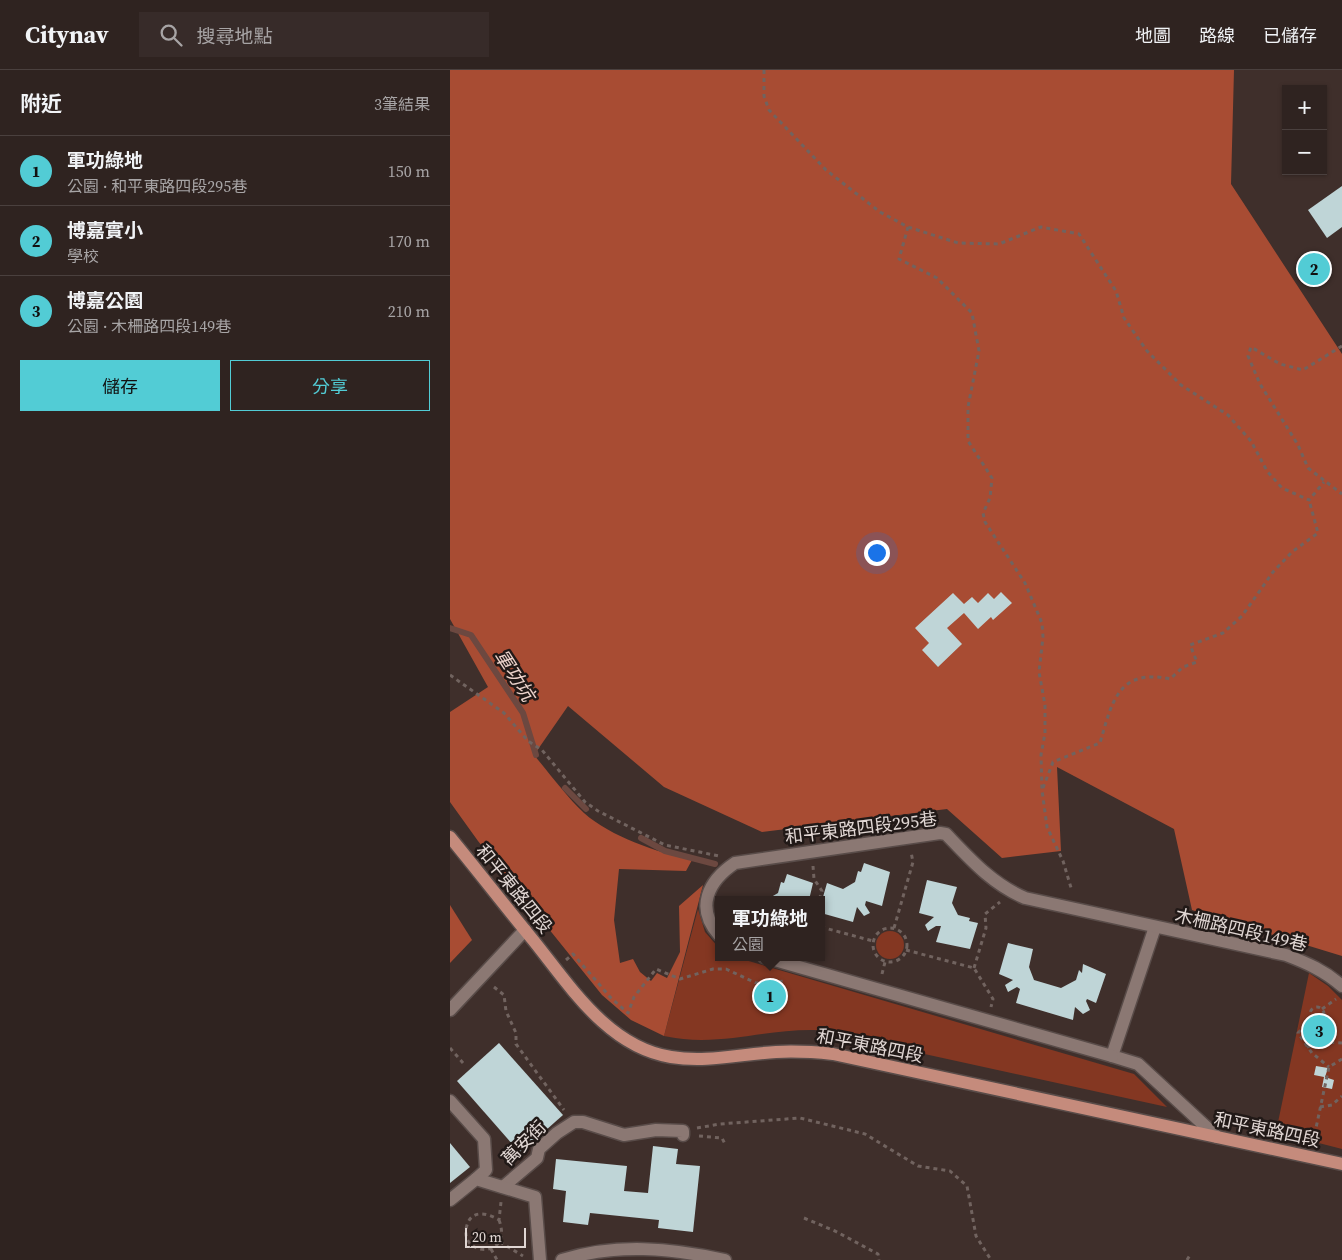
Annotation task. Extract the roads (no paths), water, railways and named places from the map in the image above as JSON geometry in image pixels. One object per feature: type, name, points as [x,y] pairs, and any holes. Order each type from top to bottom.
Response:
[{"type":"main road","name":"和平東路四段","points":[[450,837],[590,1011],[624,1038],[644,1049],[669,1057],[716,1060],[776,1052],[833,1054],[1342,1164]]},
{"type":"street","name":"和平東路四段295巷","points":[[715,931],[707,914],[706,898],[712,885],[722,872],[735,864],[909,837],[946,834],[974,864],[1012,893],[1042,904],[1155,927]]},
{"type":"street","points":[[1112,1056],[1155,927]]},
{"type":"street","name":"木柵路四段149巷","points":[[1155,927],[1286,955],[1329,974],[1342,986]]},
{"type":"street","points":[[450,1010],[525,930]]},
{"type":"street","points":[[778,961],[1138,1064],[1217,1138]]},
{"type":"street","points":[[450,1101],[484,1139],[486,1170],[450,1200]]},
{"type":"street","name":"萬安街","points":[[503,1187],[537,1158],[539,1149],[557,1133],[574,1122],[583,1122],[624,1135],[656,1130],[683,1133]]},
{"type":"street","name":"萬安街","points":[[476,1179],[535,1197],[540,1260]]},
{"type":"street","points":[[562,1260],[598,1252],[643,1248],[688,1252],[725,1260]]},
{"type":"waterway","name":"軍功坑","points":[[450,628],[471,635],[523,713],[536,755]]},
{"type":"waterway","name":"軍功坑","points":[[565,788],[586,809]]},
{"type":"waterway","name":"軍功坑","points":[[641,838],[665,851],[715,864]]},
{"type":"place","name":"博嘉實小","points":[[1314,269]]},
{"type":"place","name":"軍功綠地","points":[[770,996]]},
{"type":"place","name":"博嘉公園","points":[[1319,1031]]}]
